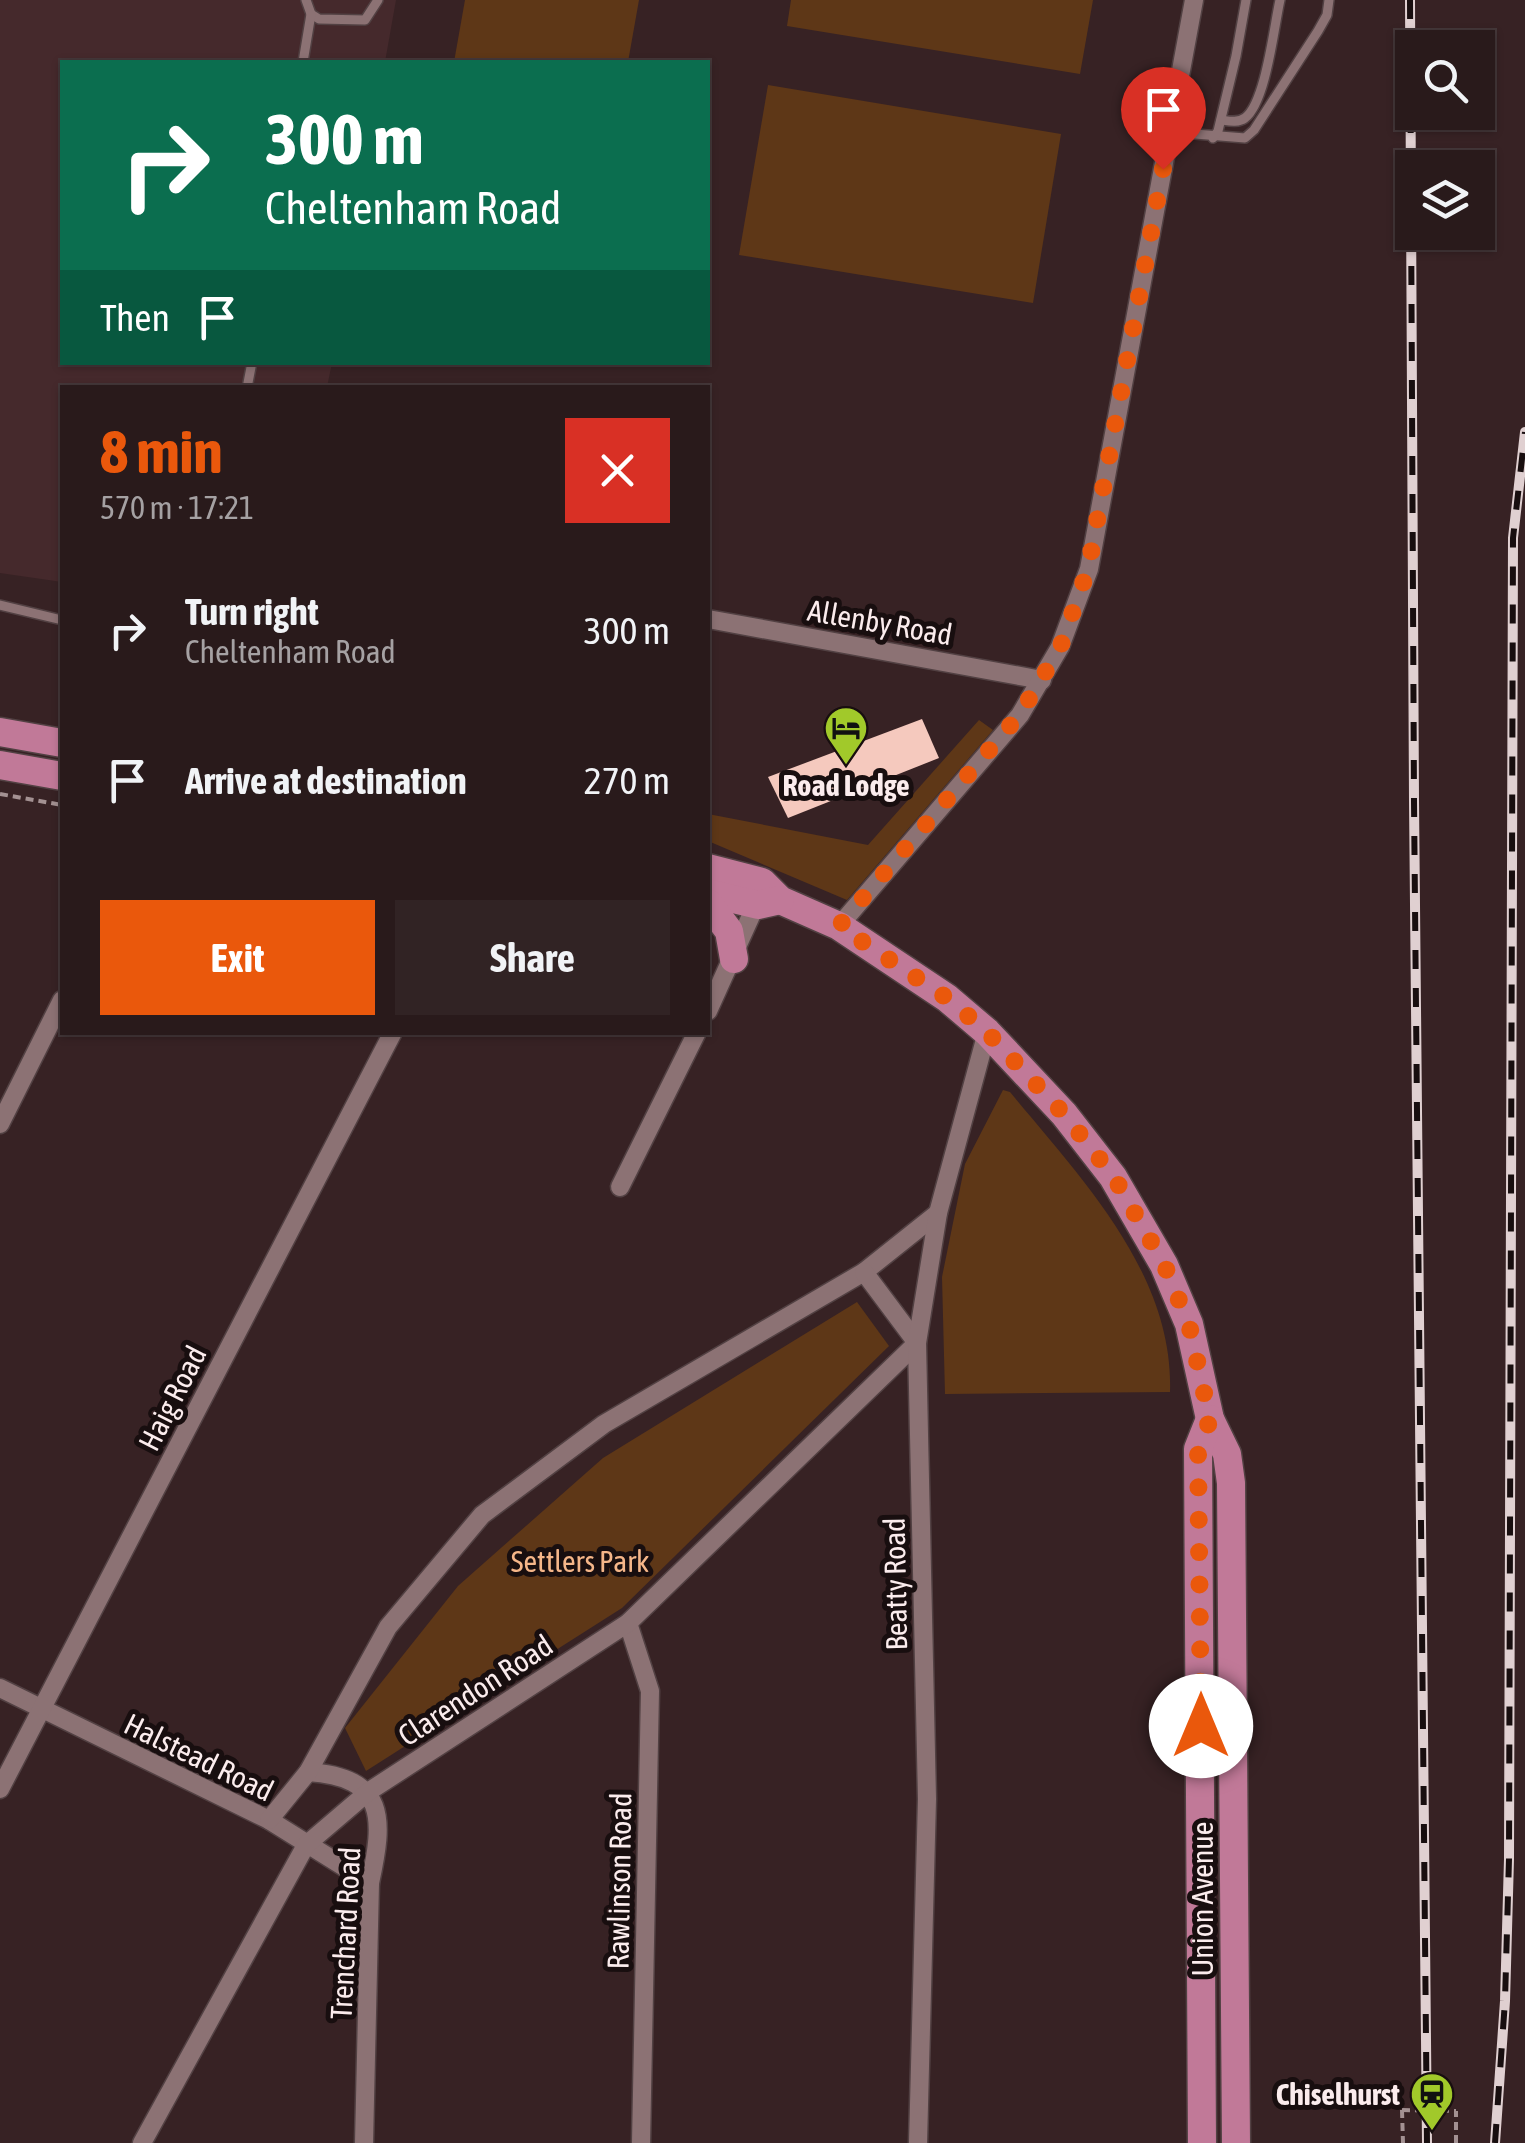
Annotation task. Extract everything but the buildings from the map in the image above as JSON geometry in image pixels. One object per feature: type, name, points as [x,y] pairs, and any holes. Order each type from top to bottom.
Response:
[{"type":"main road","points":[[0,732],[60,743]]},
{"type":"main road","points":[[0,765],[60,776]]},
{"type":"main road","name":"Union Avenue","points":[[710,869],[839,926],[947,998],[987,1032],[1064,1114],[1114,1177],[1164,1264],[1189,1324],[1210,1420],[1227,1454],[1231,1483],[1236,2143]]},
{"type":"main road","name":"Union Avenue","points":[[710,893],[767,895]]},
{"type":"main road","points":[[710,905],[730,931],[734,958]]},
{"type":"main road","name":"Union Avenue","points":[[1202,2143],[1198,1449],[1210,1420]]},
{"type":"street","points":[[839,926],[1020,714],[1042,680],[1074,614],[1088,569],[1194,0]]},
{"type":"street","name":"Allenby Road","points":[[710,619],[1042,680]]},
{"type":"street","points":[[710,1007],[767,895]]},
{"type":"street","points":[[0,1124],[60,1004]]},
{"type":"street","name":"Beatty Road","points":[[918,2143],[927,1799],[917,1343],[938,1213],[987,1032]]},
{"type":"street","name":"Haig Road","points":[[0,1789],[391,1035]]},
{"type":"street","points":[[620,1187],[696,1035]]},
{"type":"street","points":[[269,1820],[308,1772],[388,1627],[482,1515],[604,1424],[864,1272],[938,1213]]},
{"type":"street","points":[[864,1272],[917,1343]]},
{"type":"street","name":"Clarendon Road","points":[[142,2143],[306,1844],[368,1792],[628,1623],[917,1343]]},
{"type":"street","name":"Rawlinson Road","points":[[628,1623],[650,1690],[641,2143]]},
{"type":"street","name":"Halstead Road","points":[[0,1688],[269,1820],[370,1883]]},
{"type":"street","points":[[308,1772],[348,1779],[368,1792]]},
{"type":"street","name":"Trenchard Road","points":[[364,2143],[370,1883],[378,1848],[378,1822],[368,1792]]},
{"type":"lane","points":[[303,60],[311,14],[306,0]]},
{"type":"lane","points":[[311,14],[319,19],[357,22],[372,13],[378,0]]},
{"type":"lane","points":[[1213,138],[1221,120],[1246,0]]},
{"type":"lane","points":[[1221,120],[1239,121],[1246,117],[1259,98],[1280,0]]},
{"type":"lane","points":[[1170,132],[1245,138],[1318,31],[1330,0]]},
{"type":"lane","points":[[0,606],[60,620]]},
{"type":"path","points":[[0,794],[60,805]]},
{"type":"path","points":[[1402,2143],[1402,2110],[1456,2111],[1456,2143]]},
{"type":"shaded area","points":[[0,0],[396,0],[385,60],[60,60],[60,365],[332,365],[327,385],[60,385],[60,582],[0,573]]},
{"type":"green space","points":[[465,0],[639,0],[628,60],[454,60]]},
{"type":"green space","points":[[791,0],[1093,0],[1080,74],[787,26]]},
{"type":"green space","points":[[768,85],[1061,134],[1033,303],[739,255]]},
{"type":"green space","points":[[979,720],[993,730],[847,900],[710,842],[710,814],[868,845]]},
{"type":"green space","points":[[1003,1090],[1010,1092],[1065,1158],[1118,1229],[1140,1267],[1157,1307],[1167,1348],[1170,1392],[945,1394],[942,1277],[965,1164]]},
{"type":"green space","name":"Settlers Park","points":[[857,1302],[889,1346],[622,1608],[366,1771],[345,1728],[458,1586],[603,1458]]},
{"type":"railway","points":[[1410,0],[1427,2143]]},
{"type":"railway","points":[[1495,2143],[1509,1859],[1513,538],[1525,432]]},
{"type":"place","name":"Road Lodge","points":[[846,766]]},
{"type":"place","name":"Chiselhurst","points":[[1432,2132]]},
{"type":"route","points":[[1163,169],[1088,569],[1060,648],[1020,714],[839,926],[947,998],[1021,1066],[1114,1177],[1164,1264],[1202,1368],[1210,1420],[1198,1449],[1201,1726]]}]
